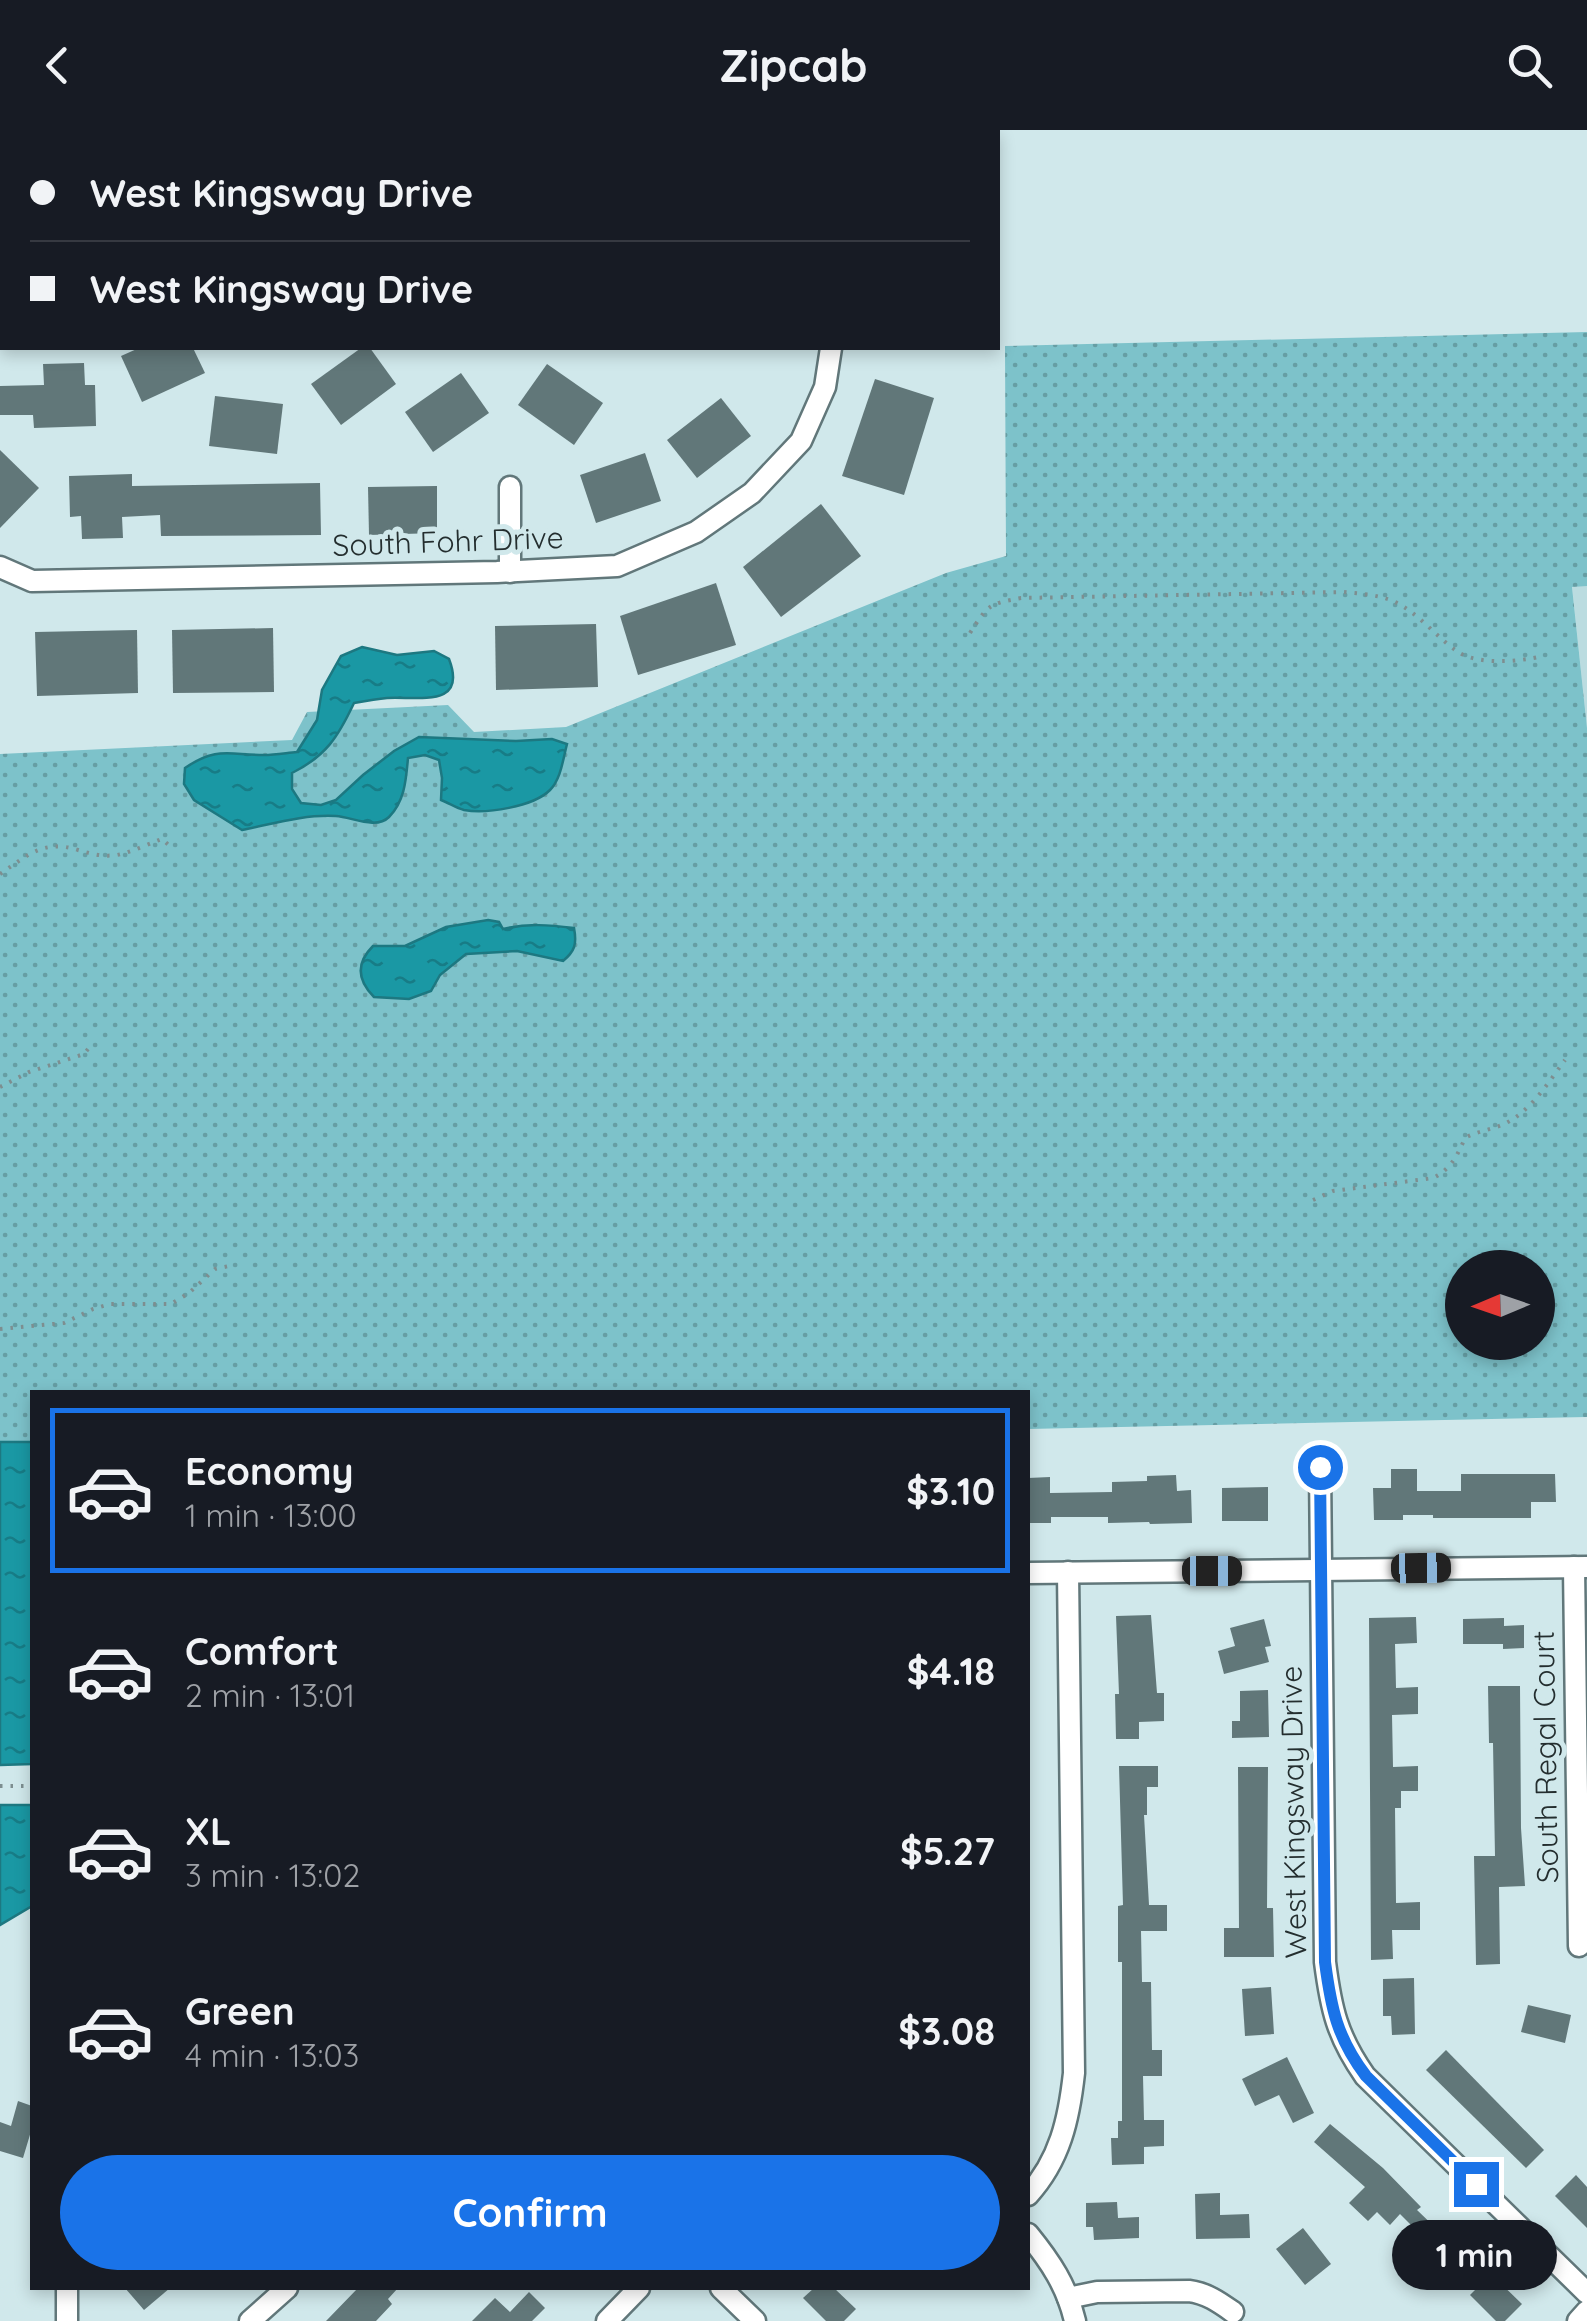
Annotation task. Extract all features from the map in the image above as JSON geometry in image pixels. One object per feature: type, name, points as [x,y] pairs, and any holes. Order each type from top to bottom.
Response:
[{"type":"street","name":"South Fohr Drive","points":[[0,566],[32,582],[510,572],[617,566],[696,532],[752,494],[801,441],[825,387],[831,350]]},
{"type":"street","points":[[510,488],[510,572]]},
{"type":"street","name":"West Kingsway Drive","points":[[1320,1467],[1325,1962],[1330,2007],[1341,2036],[1366,2076],[1587,2292]]},
{"type":"street","points":[[1030,1573],[1580,1567]]},
{"type":"street","name":"South Regal Court","points":[[1579,1946],[1580,1567]]},
{"type":"street","points":[[1030,2191],[1046,2171],[1064,2134],[1074,2073],[1068,1572]]},
{"type":"street","points":[[1030,2236],[1049,2260],[1075,2321]]},
{"type":"street","points":[[67,2290],[68,2321]]},
{"type":"street","points":[[250,2321],[285,2290]]},
{"type":"street","points":[[607,2321],[638,2290]]},
{"type":"street","points":[[723,2290],[755,2321]]},
{"type":"street","points":[[1068,2298],[1096,2292],[1200,2292],[1233,2312]]},
{"type":"street","points":[[1578,2321],[1587,2312]]},
{"type":"path","points":[[970,634],[993,603],[1021,598],[1344,592],[1378,596],[1402,606],[1462,655],[1486,660],[1542,656]]},
{"type":"path","points":[[0,874],[38,848],[48,846],[61,845],[93,855],[116,855],[162,840],[173,849]]},
{"type":"path","points":[[0,1087],[29,1072],[84,1054],[88,1049]]},
{"type":"path","points":[[1314,1200],[1333,1191],[1433,1178],[1444,1173],[1465,1138],[1506,1124],[1519,1114],[1541,1093],[1565,1060]]},
{"type":"path","points":[[0,1328],[64,1323],[110,1304],[170,1304],[215,1269],[229,1266]]},
{"type":"path","points":[[0,1786],[30,1786]]},
{"type":"shaded area","points":[[1587,332],[1587,586],[1572,587],[1587,728],[1587,1417],[1030,1429],[1030,1390],[30,1390],[30,1450],[0,1451],[0,754],[292,740],[307,712],[448,705],[474,732],[566,727],[946,573],[1006,556],[1005,346]]},
{"type":"shaded area","points":[[1572,586],[1587,586],[1587,728]]},
{"type":"water","points":[[362,647],[397,655],[434,651],[449,659],[452,686],[446,693],[425,698],[354,703],[330,744],[314,760],[292,773],[292,789],[301,803],[321,805],[336,800],[394,751],[419,737],[552,739],[567,744],[554,785],[542,796],[521,805],[464,810],[441,800],[439,760],[425,755],[408,758],[404,789],[384,821],[324,816],[242,830],[194,800],[184,784],[185,768],[196,761],[223,753],[297,752],[317,720],[322,690],[341,656]]},
{"type":"water","points":[[488,920],[499,922],[503,929],[538,925],[574,928],[574,947],[563,961],[517,951],[466,954],[440,975],[431,991],[409,999],[374,997],[364,984],[361,965],[373,946],[405,946],[446,927]]},
{"type":"water","points":[[0,1442],[30,1442],[30,1764],[0,1765]]},
{"type":"water","points":[[0,1805],[30,1805],[30,1907],[0,1925]]},
{"type":"building","points":[[134,350],[194,350],[205,373],[142,402],[121,356]]},
{"type":"building","points":[[358,350],[371,350],[396,384],[341,425],[311,384]]},
{"type":"building","points":[[84,363],[85,385],[95,385],[96,426],[34,428],[33,415],[0,415],[0,386],[44,385],[43,364]]},
{"type":"building","points":[[547,364],[603,403],[574,445],[518,405]]},
{"type":"building","points":[[461,373],[489,413],[433,452],[405,412]]},
{"type":"building","points":[[875,379],[934,398],[904,495],[842,476]]},
{"type":"building","points":[[215,396],[283,404],[277,454],[209,446]]},
{"type":"building","points":[[721,398],[751,436],[697,478],[667,440]]},
{"type":"building","points":[[0,450],[39,488],[0,528]]},
{"type":"building","points":[[645,453],[661,501],[596,523],[580,475]]},
{"type":"building","points":[[132,474],[132,486],[320,483],[321,535],[161,536],[160,515],[122,517],[123,538],[82,539],[81,516],[70,517],[69,476]]},
{"type":"building","points":[[437,486],[437,533],[369,535],[368,487]]},
{"type":"building","points":[[821,504],[861,556],[781,617],[743,567]]},
{"type":"building","points":[[716,583],[736,645],[638,675],[620,616]]},
{"type":"building","points":[[596,624],[598,687],[496,690],[495,626]]},
{"type":"building","points":[[273,628],[274,692],[173,693],[172,630]]},
{"type":"building","points":[[137,630],[138,693],[37,696],[35,632]]},
{"type":"building","points":[[1391,1469],[1417,1469],[1417,1491],[1461,1491],[1461,1474],[1555,1474],[1556,1502],[1531,1502],[1531,1518],[1403,1515],[1403,1520],[1374,1520],[1373,1488],[1391,1488]]},
{"type":"building","points":[[1176,1475],[1177,1491],[1191,1490],[1192,1523],[1108,1523],[1108,1517],[1051,1517],[1051,1523],[1030,1523],[1030,1478],[1050,1477],[1050,1493],[1112,1492],[1112,1482],[1147,1481],[1147,1476]]},
{"type":"building","points":[[1268,1487],[1268,1521],[1222,1521],[1222,1488]]},
{"type":"building","points":[[1151,1615],[1157,1693],[1164,1693],[1164,1721],[1139,1722],[1139,1739],[1116,1739],[1116,1616]]},
{"type":"building","points":[[1416,1617],[1417,1643],[1395,1644],[1396,1688],[1418,1687],[1418,1714],[1392,1715],[1393,1767],[1418,1766],[1418,1791],[1401,1791],[1401,1808],[1395,1808],[1396,1903],[1420,1902],[1420,1930],[1392,1930],[1393,1959],[1371,1960],[1369,1618]]},
{"type":"building","points":[[1504,1618],[1504,1626],[1524,1625],[1524,1648],[1463,1644],[1463,1619]]},
{"type":"building","points":[[1264,1619],[1271,1646],[1265,1647],[1269,1662],[1224,1674],[1218,1651],[1235,1646],[1230,1628]]},
{"type":"building","points":[[1488,1686],[1520,1686],[1525,1886],[1499,1887],[1500,1964],[1476,1965],[1474,1856],[1495,1856]]},
{"type":"building","points":[[1268,1690],[1269,1737],[1232,1738],[1232,1721],[1240,1721],[1240,1691]]},
{"type":"building","points":[[1119,1766],[1158,1766],[1158,1787],[1147,1787],[1144,1815],[1149,1905],[1167,1905],[1167,1931],[1141,1931],[1142,1982],[1151,1982],[1152,2050],[1162,2050],[1162,2076],[1143,2076],[1144,2120],[1164,2120],[1164,2146],[1144,2147],[1144,2164],[1112,2165],[1111,2138],[1118,2138],[1118,2121],[1122,2121]]},
{"type":"building","points":[[1238,1767],[1268,1767],[1267,1908],[1273,1908],[1274,1957],[1224,1957],[1224,1928],[1239,1928]]},
{"type":"building","points":[[1414,1978],[1415,2034],[1392,2035],[1391,2016],[1383,2016],[1383,1979]]},
{"type":"building","points":[[1271,1987],[1274,2034],[1245,2036],[1242,1989]]},
{"type":"building","points":[[1528,2005],[1571,2015],[1565,2043],[1521,2032]]},
{"type":"building","points":[[1446,2050],[1544,2150],[1526,2168],[1426,2070]]},
{"type":"building","points":[[1287,2057],[1314,2113],[1293,2123],[1279,2095],[1255,2106],[1242,2079]]},
{"type":"building","points":[[18,2101],[30,2105],[30,2135],[23,2158],[0,2151],[0,2122],[11,2126]]},
{"type":"building","points":[[1330,2124],[1383,2168],[1445,2237],[1449,2234],[1469,2253],[1446,2276],[1415,2245],[1423,2237],[1400,2214],[1390,2225],[1377,2212],[1368,2221],[1349,2203],[1365,2187],[1314,2142]]},
{"type":"building","points":[[1576,2175],[1587,2187],[1587,2228],[1555,2196]]},
{"type":"building","points":[[1220,2193],[1220,2215],[1249,2214],[1250,2238],[1196,2239],[1195,2194]]},
{"type":"building","points":[[1117,2202],[1118,2218],[1139,2217],[1139,2238],[1094,2240],[1093,2227],[1086,2227],[1086,2203]]},
{"type":"building","points":[[1303,2228],[1331,2264],[1305,2285],[1276,2249]]},
{"type":"building","points":[[1491,2274],[1522,2304],[1505,2321],[1496,2321],[1470,2295]]},
{"type":"building","points":[[127,2290],[168,2290],[144,2310]]},
{"type":"building","points":[[356,2290],[396,2290],[388,2299],[392,2304],[376,2321],[326,2321]]},
{"type":"building","points":[[812,2290],[836,2290],[856,2309],[844,2321],[826,2321],[803,2298]]},
{"type":"building","points":[[529,2292],[545,2308],[532,2321],[472,2321],[495,2298],[510,2312]]},
{"type":"route","points":[[1320,1467],[1325,1962],[1330,2007],[1341,2036],[1366,2076],[1476,2184]]}]
